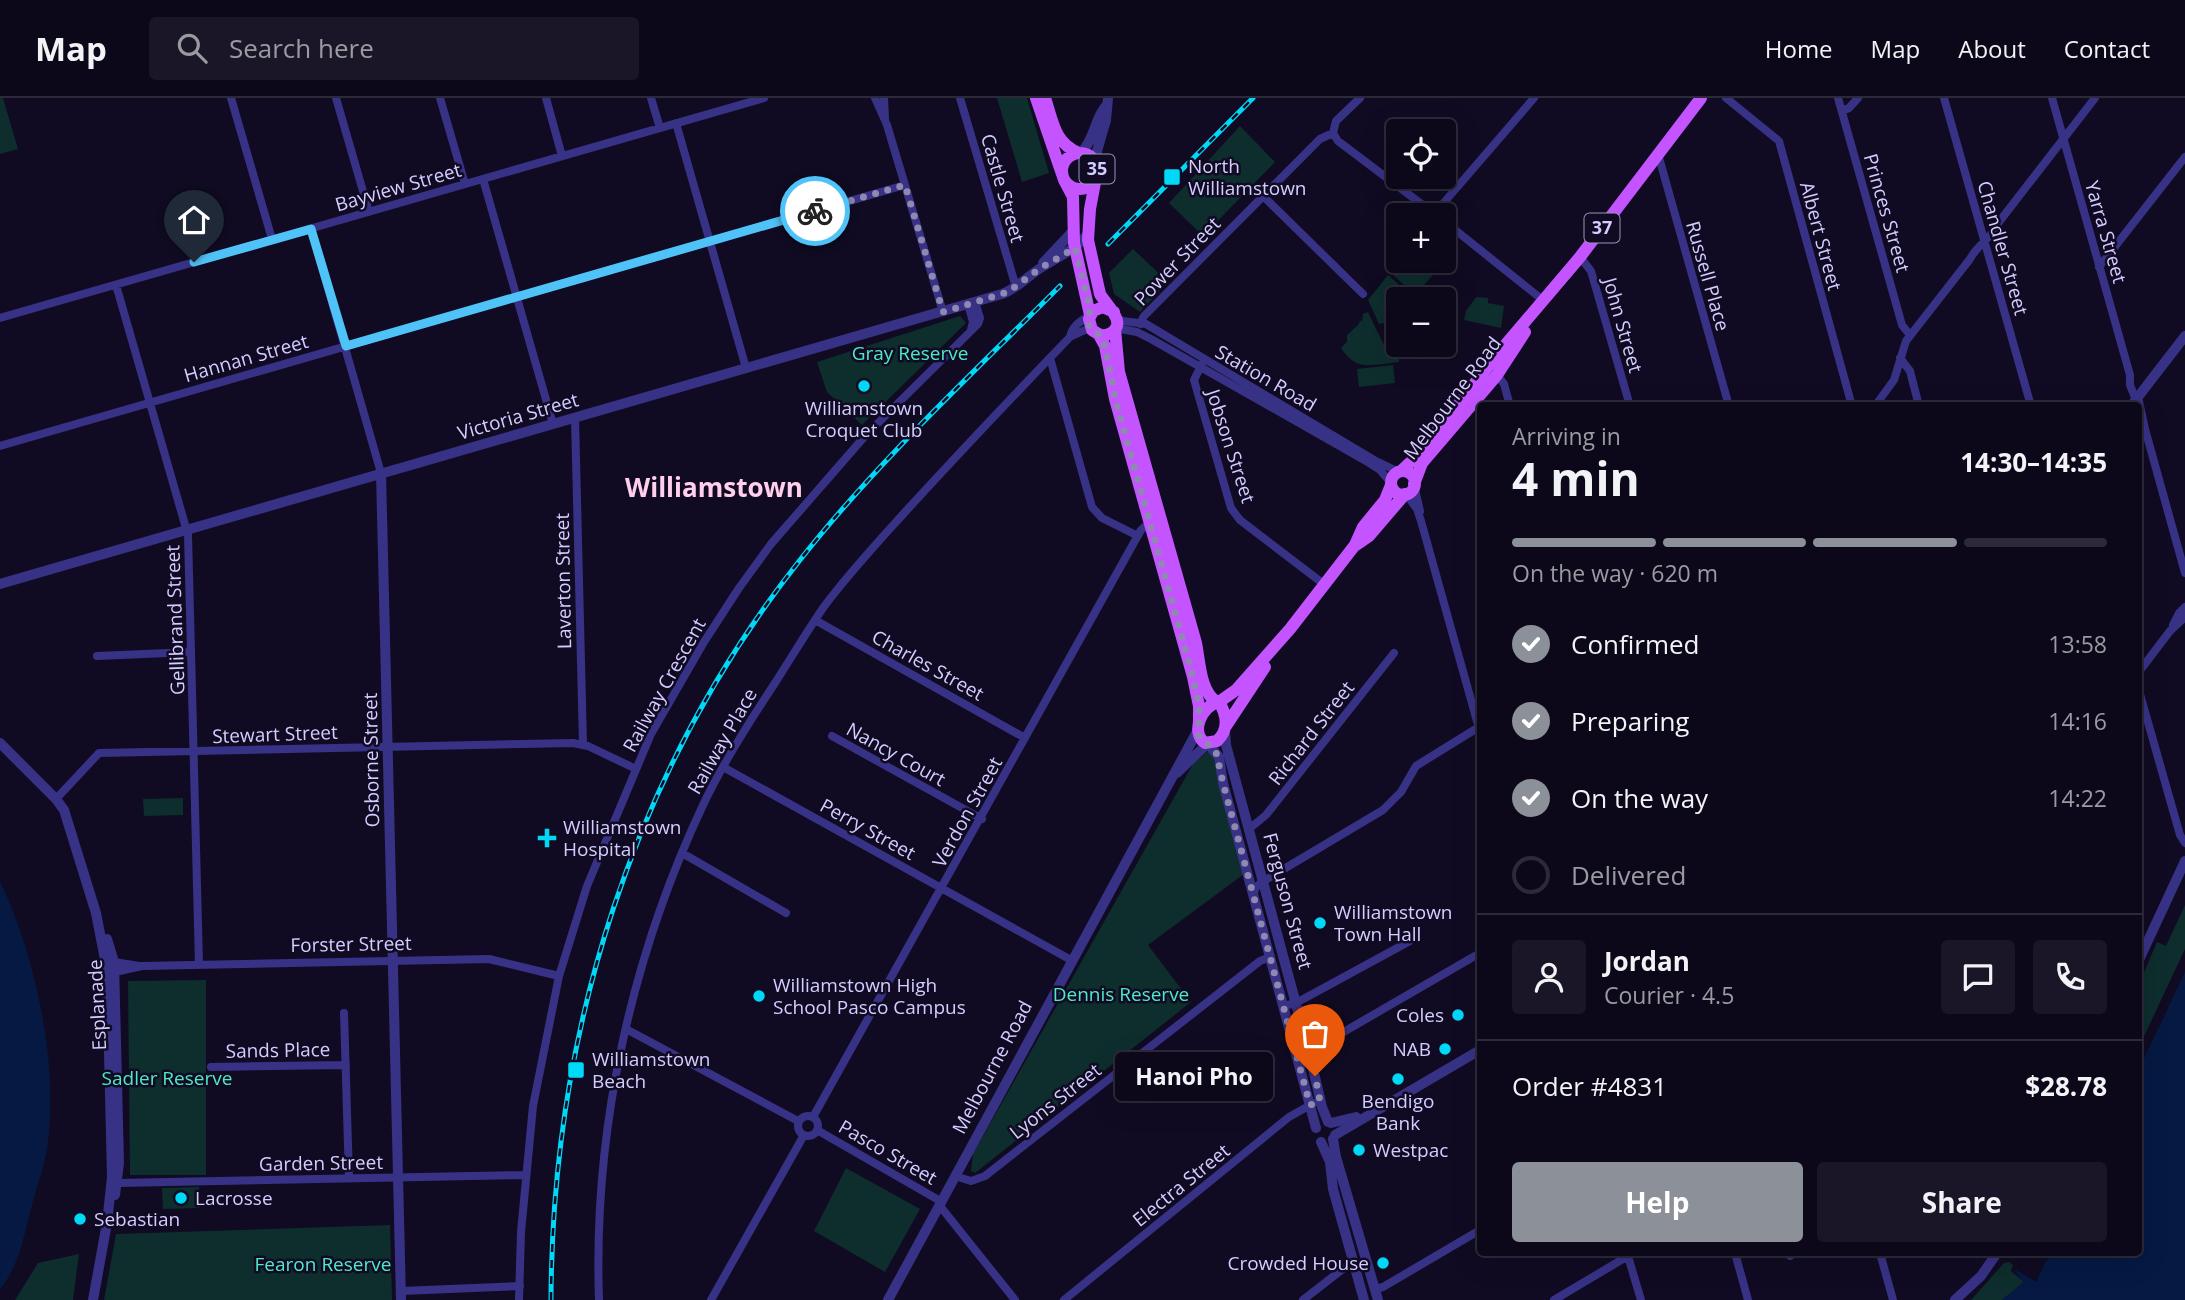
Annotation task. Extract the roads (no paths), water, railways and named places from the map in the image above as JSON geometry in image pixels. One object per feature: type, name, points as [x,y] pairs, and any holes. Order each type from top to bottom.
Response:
[{"type":"main road","name":"35","points":[[1036,98],[1064,179],[1073,197],[1075,248],[1090,316],[1089,324],[1105,346],[1109,376],[1196,643],[1205,687],[1224,714],[1225,728]]},
{"type":"main road","name":"35","points":[[1045,98],[1060,140],[1067,148],[1091,158],[1097,171],[1090,209],[1090,257],[1100,294],[1115,322],[1119,372],[1193,677],[1199,706],[1200,739],[1208,744]]},
{"type":"main road","name":"Melbourne Road","points":[[1355,545],[1368,536],[1410,489],[1422,463],[1701,98]]},
{"type":"main road","name":"35","points":[[1080,153],[1072,155],[1064,162],[1064,179],[1072,187],[1083,188],[1093,183],[1097,171]]},
{"type":"main road","points":[[1090,316],[1100,307],[1106,307],[1115,322],[1108,334],[1096,332]]},
{"type":"main road","name":"Melbourne Road","points":[[1400,471],[1422,451],[1492,372]]},
{"type":"main road","points":[[1391,484],[1395,492],[1410,489],[1410,474],[1400,471]]},
{"type":"main road","name":"37","points":[[1391,484],[1392,477],[1400,471]]},
{"type":"main road","name":"Melbourne Road","points":[[1199,725],[1205,711],[1236,690],[1290,629],[1355,545],[1363,527],[1383,503],[1391,484]]},
{"type":"main road","name":"Melbourne Road","points":[[1208,744],[1219,740],[1290,629]]},
{"type":"street","points":[[231,98],[272,239]]},
{"type":"street","points":[[336,98],[369,212]]},
{"type":"street","points":[[440,98],[465,184]]},
{"type":"street","points":[[545,98],[562,156]]},
{"type":"street","points":[[652,98],[660,128]]},
{"type":"street","name":"Bayview Street","points":[[0,318],[764,98]]},
{"type":"street","points":[[875,98],[885,118],[943,312]]},
{"type":"street","points":[[884,98],[885,118]]},
{"type":"street","name":"Castle Street","points":[[960,98],[1016,287]]},
{"type":"street","name":"Power Street","points":[[1137,332],[1141,322],[1179,279],[1320,139],[1333,133],[1336,121],[1360,98]]},
{"type":"street","points":[[1444,203],[1534,98]]},
{"type":"street","name":"Albert Street","points":[[1726,98],[1779,141],[1851,402]]},
{"type":"street","name":"Princes Street","points":[[1838,98],[1902,325],[1910,334]]},
{"type":"street","points":[[1842,111],[1858,98]]},
{"type":"street","name":"Chandler Street","points":[[1944,98],[2030,402]]},
{"type":"street","name":"Yarra Street","points":[[2052,98],[2135,401]]},
{"type":"street","points":[[1878,402],[1895,378],[1903,345],[1910,334],[1976,248],[1994,232],[2095,98]]},
{"type":"street","points":[[1080,153],[1092,139],[1101,111],[1107,102]]},
{"type":"street","points":[[1097,171],[1096,154],[1106,120],[1107,102]]},
{"type":"street","points":[[676,124],[746,368]]},
{"type":"street","points":[[1333,133],[1338,141],[1420,203]]},
{"type":"street","name":"Russell Place","points":[[1658,154],[1728,402]]},
{"type":"street","points":[[2099,267],[2185,157]]},
{"type":"street","points":[[483,179],[553,424]]},
{"type":"street","name":"Hannan Street","points":[[0,446],[905,185]]},
{"type":"street","points":[[1263,196],[1363,294]]},
{"type":"street","name":"Osborne Street","points":[[311,229],[381,473],[401,1296]]},
{"type":"street","name":"Victoria Street","points":[[1039,269],[1073,231]]},
{"type":"street","points":[[1456,231],[1544,301]]},
{"type":"street","name":"Victoria Street","points":[[0,584],[1005,293],[1075,248],[1088,234]]},
{"type":"street","name":"John Street","points":[[1580,257],[1591,271],[1629,402]]},
{"type":"street","name":"Gellibrand Street","points":[[116,285],[187,530],[200,964]]},
{"type":"street","name":"Railway Crescent","points":[[519,1300],[521,1232],[533,1106],[559,976],[587,886],[651,734],[704,642],[771,544],[865,436],[979,322],[971,303]]},
{"type":"street","name":"Railway Place","points":[[1070,337],[1080,321],[1090,316]]},
{"type":"street","name":"Station Road","points":[[1115,322],[1141,322],[1202,364],[1380,470],[1391,484]]},
{"type":"street","name":"Station Road","points":[[1115,322],[1202,364]]},
{"type":"street","name":"Railway Place","points":[[599,1300],[600,1192],[608,1121],[626,1029],[658,916],[681,853],[723,767],[815,620],[839,588],[884,536],[1070,337],[1084,330],[1096,332]]},
{"type":"street","points":[[2135,401],[2185,336]]},
{"type":"street","points":[[1050,358],[1092,507],[1102,518],[1138,536]]},
{"type":"street","points":[[1900,358],[1910,371],[1918,402]]},
{"type":"street","name":"Jobson Street","points":[[1202,364],[1195,376],[1195,383],[1231,508],[1240,520],[1325,585]]},
{"type":"street","points":[[1492,372],[1504,384],[1509,402]]},
{"type":"street","points":[[1895,378],[1905,375],[1912,382]]},
{"type":"street","points":[[2130,376],[2145,388]]},
{"type":"street","name":"Station Road","points":[[1270,404],[1374,460],[1400,471]]},
{"type":"street","name":"Laverton Street","points":[[575,418],[583,744]]},
{"type":"street","name":"Yarra Street","points":[[2142,421],[2185,573]]},
{"type":"street","name":"Yarra Street","points":[[2142,424],[2145,429]]},
{"type":"street","points":[[1410,489],[1477,702]]},
{"type":"street","name":"Verdon Street","points":[[813,1117],[1138,536],[1155,522]]},
{"type":"street","points":[[2170,631],[2185,607]]},
{"type":"street","points":[[2142,668],[2170,631],[2185,617]]},
{"type":"street","name":"Charles Street","points":[[815,620],[1026,738]]},
{"type":"street","points":[[97,656],[191,652]]},
{"type":"street","name":"Richard Street","points":[[1249,829],[1266,815],[1394,653]]},
{"type":"street","points":[[2142,701],[2180,835],[2185,843]]},
{"type":"street","name":"Melbourne Road","points":[[888,1300],[1199,725]]},
{"type":"street","name":"Ferguson Street","points":[[1225,728],[1226,745],[1309,1052],[1316,1128]]},
{"type":"street","points":[[1254,895],[1256,887],[1262,882],[1383,810],[1401,792],[1416,766],[1477,731]]},
{"type":"street","name":"Nancy Court","points":[[832,736],[982,819]]},
{"type":"street","name":"Esplanade","points":[[0,743],[56,799],[66,817],[96,913],[112,950],[115,1183],[93,1300]]},
{"type":"street","name":"Stewart Street","points":[[56,799],[99,753],[583,744],[636,769]]},
{"type":"street","name":"Melbourne Road","points":[[1171,779],[1208,744]]},
{"type":"street","name":"Ferguson Street","points":[[1208,744],[1219,757],[1223,783],[1283,1006],[1315,1103],[1329,1123]]},
{"type":"street","name":"Perry Street","points":[[723,767],[1071,960]]},
{"type":"street","points":[[681,853],[786,913]]},
{"type":"street","points":[[2142,953],[2185,861]]},
{"type":"street","points":[[1283,1006],[1296,1003],[1410,941]]},
{"type":"street","points":[[1309,1052],[1477,955]]},
{"type":"street","name":"Lyons Street","points":[[955,1176],[971,1181],[985,1176],[1260,961],[1270,957]]},
{"type":"street","name":"Forster Street","points":[[113,968],[494,959],[559,976]]},
{"type":"street","points":[[344,1013],[349,1178]]},
{"type":"street","points":[[626,1029],[799,1121]]},
{"type":"street","points":[[1364,1300],[1333,1188],[1330,1163],[1321,1142],[1329,1142],[1364,1116],[1477,1052]]},
{"type":"street","name":"Sands Place","points":[[211,1067],[346,1065]]},
{"type":"street","name":"Electra Street","points":[[1064,1300],[1289,1117],[1315,1103]]},
{"type":"street","points":[[806,1115],[813,1117],[818,1123],[817,1130],[812,1135],[804,1135],[798,1130],[799,1121],[806,1115]]},
{"type":"street","points":[[1316,1128],[1321,1123],[1364,1116]]},
{"type":"street","name":"35","points":[[1329,1123],[1335,1128],[1334,1137]]},
{"type":"street","name":"35","points":[[1316,1128],[1315,1136],[1321,1142]]},
{"type":"street","name":"Pasco Street","points":[[817,1130],[941,1204],[1016,1300]]},
{"type":"street","points":[[711,1300],[804,1135]]},
{"type":"street","points":[[1334,1137],[1336,1157],[1376,1295]]},
{"type":"street","name":"Garden Street","points":[[115,1183],[526,1175]]},
{"type":"street","points":[[1376,1295],[1385,1286],[1477,1232]]},
{"type":"street","points":[[1554,1300],[1626,1256]]},
{"type":"street","points":[[1628,1256],[1641,1300]]},
{"type":"street","points":[[1736,1256],[1748,1300]]},
{"type":"street","points":[[1881,1256],[1894,1300]]},
{"type":"street","points":[[1955,1300],[1981,1276],[1995,1256]]},
{"type":"street","points":[[1303,1300],[1344,1268],[1367,1261]]},
{"type":"street","points":[[401,1296],[520,1286]]},
{"type":"water","points":[[0,881],[24,941],[41,1008],[50,1077],[50,1110],[45,1158],[24,1238],[17,1260],[0,1289]]},
{"type":"water","points":[[2185,972],[2185,1300],[2002,1300],[2024,1282],[2014,1271],[2036,1282],[2051,1256],[2142,1256],[2142,1063]]},
{"type":"railway","points":[[1108,244],[1253,98]]},
{"type":"railway","points":[[551,1300],[555,1200],[567,1101],[586,1004],[613,909],[648,816],[691,727],[741,641],[830,523],[926,419],[1060,286]]},
{"type":"place","name":"North Williamstown","points":[[1172,177]]},
{"type":"place","name":"Williamstown Croquet Club","points":[[864,386]]},
{"type":"place","name":"Williamstown Hospital","points":[[547,838]]},
{"type":"place","name":"Williamstown Town Hall","points":[[1320,923]]},
{"type":"place","name":"Williamstown High School Pasco Campus","points":[[759,996]]},
{"type":"place","name":"Coles","points":[[1458,1015]]},
{"type":"place","name":"NAB","points":[[1445,1049]]},
{"type":"place","name":"Williamstown Beach","points":[[576,1070]]},
{"type":"place","name":"Hanoi Pho","points":[[1315,1076]]},
{"type":"place","name":"Bendigo Bank","points":[[1398,1079]]},
{"type":"place","name":"Westpac","points":[[1359,1150]]},
{"type":"place","name":"Lacrosse","points":[[181,1198]]},
{"type":"place","name":"Sebastian","points":[[80,1219]]},
{"type":"place","name":"Crowded House","points":[[1383,1263]]},
{"type":"district","name":"Williamstown","points":[[714,488]]},
{"type":"park label","name":"Gray Reserve","points":[[910,353]]},
{"type":"park label","name":"Dennis Reserve","points":[[1121,994]]},
{"type":"park label","name":"Sadler Reserve","points":[[167,1078]]},
{"type":"park label","name":"Fearon Reserve","points":[[323,1264]]}]
